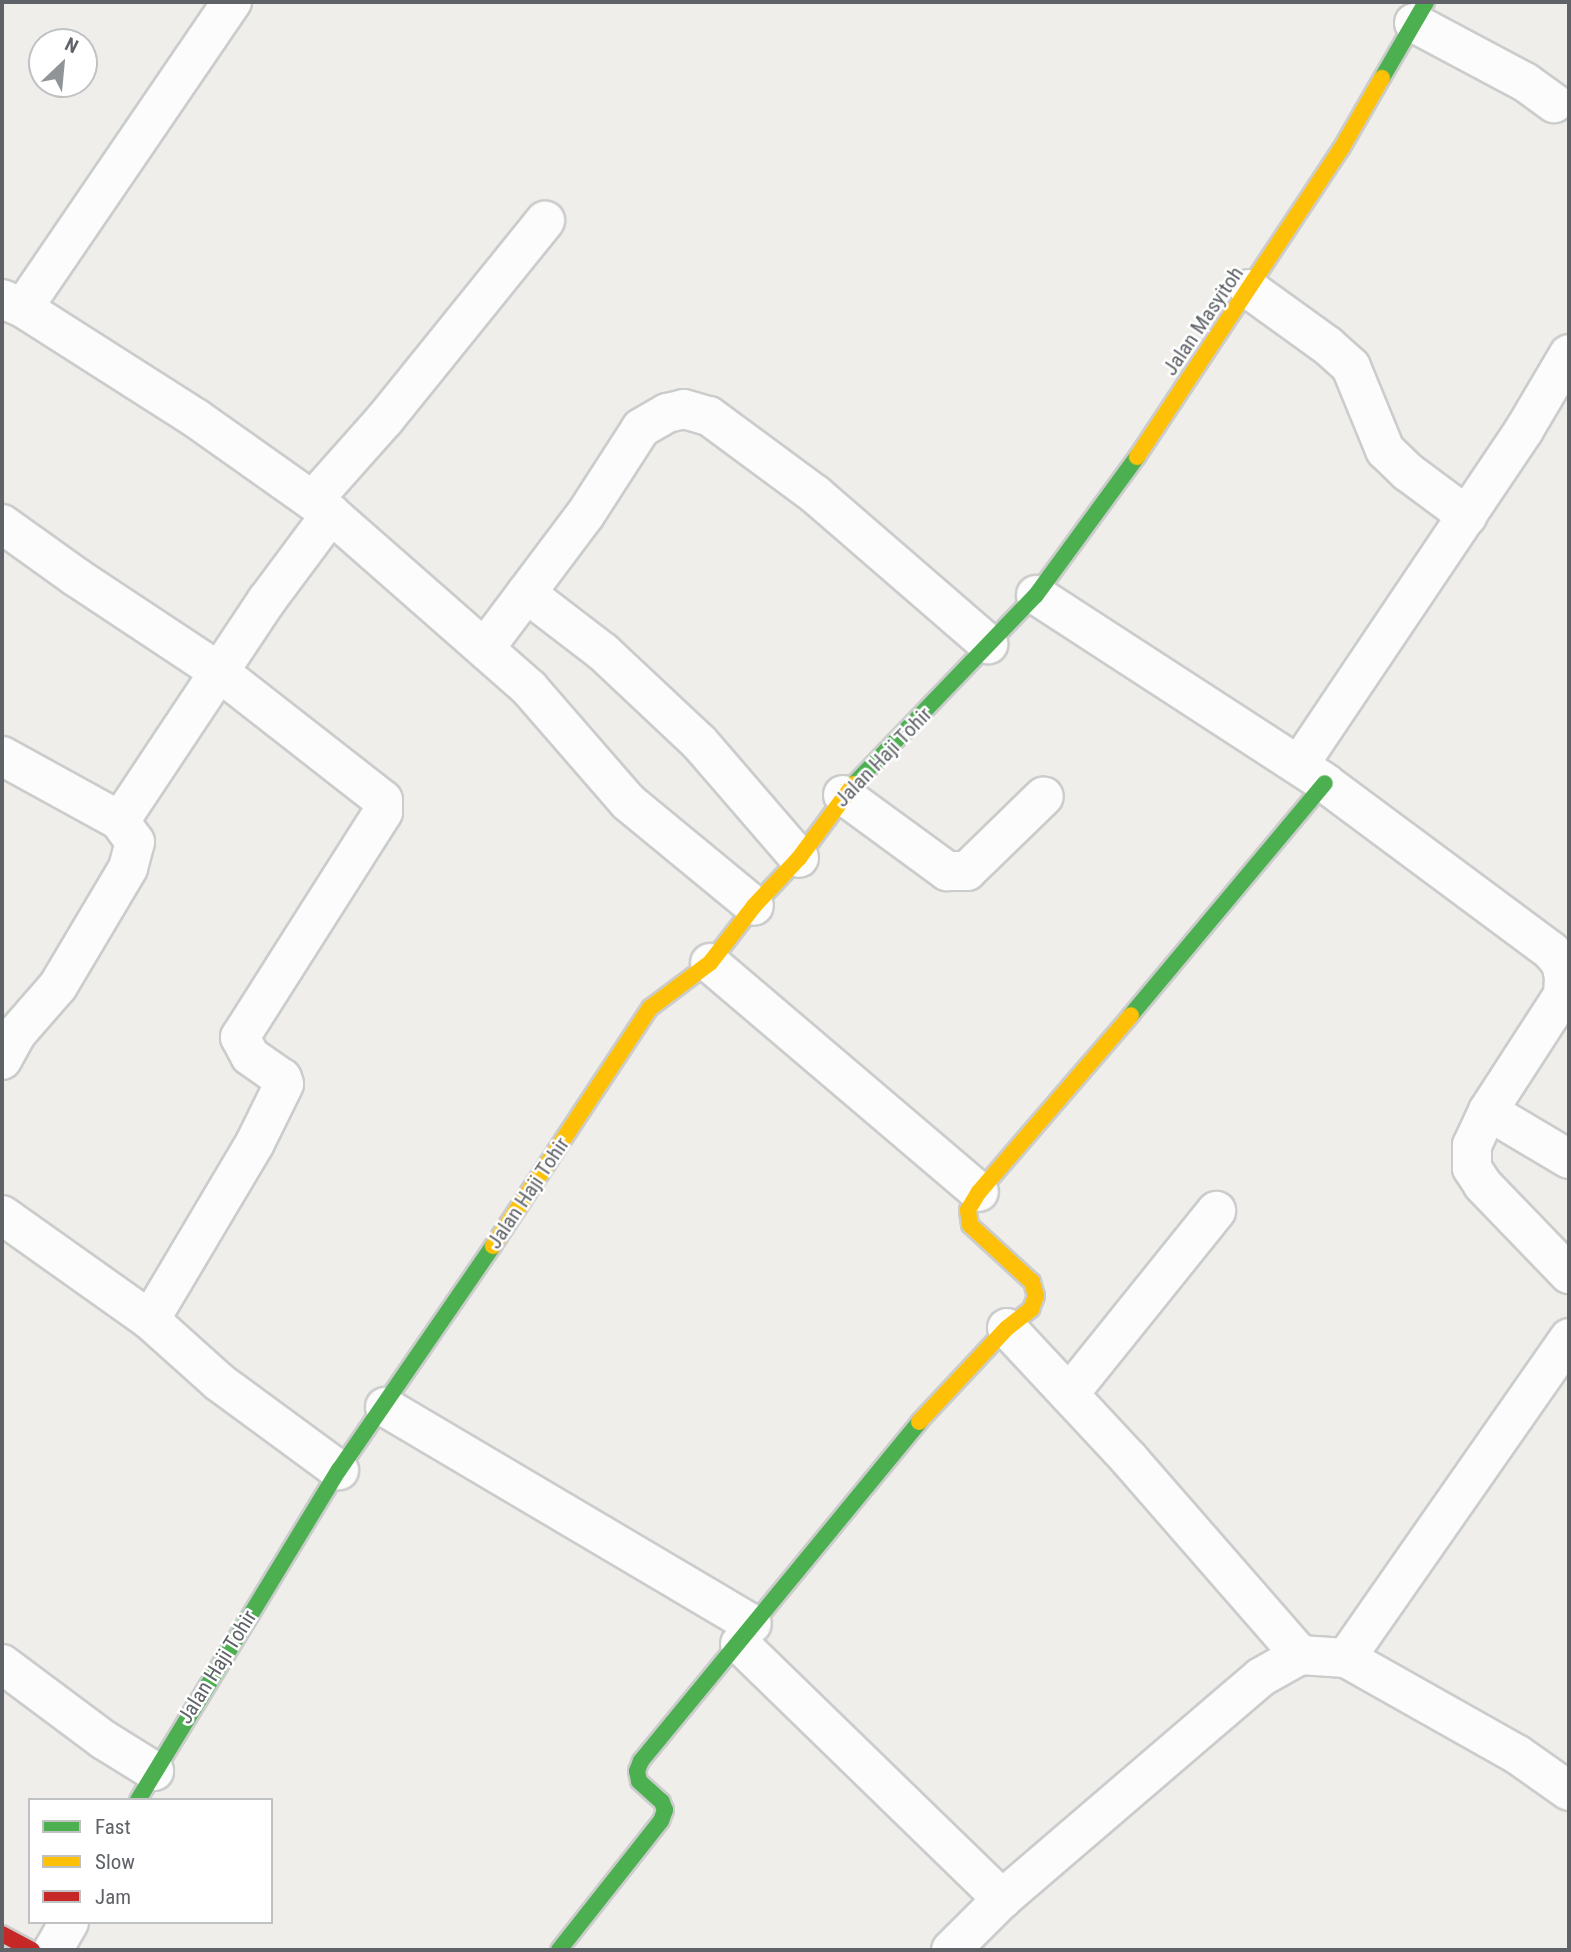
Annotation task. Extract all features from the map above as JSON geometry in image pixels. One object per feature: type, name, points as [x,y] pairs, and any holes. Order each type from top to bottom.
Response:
[{"type":"street","points":[[232,2],[12,303],[197,419],[322,507],[529,688],[628,802],[754,906]]},
{"type":"street","points":[[1417,8],[1554,103]]},
{"type":"street","name":"Jalan Masyitoh","points":[[988,644],[1036,595],[1125,475],[1341,149],[1417,8]]},
{"type":"street","points":[[120,821],[322,507],[385,419],[545,221]]},
{"type":"street","points":[[1249,289],[1328,346],[1351,367],[1385,450],[1408,472],[1468,516]]},
{"type":"street","points":[[559,1950],[662,1821],[665,1810],[662,1802],[639,1781],[637,1771],[641,1761],[920,1421],[1007,1328],[1031,1309],[1034,1289],[1032,1282],[970,1224],[968,1210],[979,1192],[1208,926],[1312,774],[1569,354]]},
{"type":"street","points":[[485,648],[585,515],[641,428],[667,412],[684,409],[709,416],[816,495],[988,644]]},
{"type":"street","points":[[2,524],[76,577],[218,671],[383,800],[383,812],[240,1037],[250,1056],[282,1077],[284,1084],[255,1143],[150,1320]]},
{"type":"street","points":[[526,593],[603,652],[699,742],[799,858]]},
{"type":"street","points":[[1036,595],[1312,774],[1551,951],[1561,963],[1564,977],[1563,995],[1488,1111],[1472,1146],[1472,1168],[1483,1185],[1569,1274]]},
{"type":"street","name":"Jalan Haji Tohir","points":[[146,1786],[339,1470],[385,1407],[650,1008],[710,962],[754,906],[799,858],[843,795],[934,704],[988,644]]},
{"type":"street","points":[[2,756],[120,821],[135,842],[128,868],[58,986],[17,1033],[2,1060]]},
{"type":"street","points":[[843,795],[947,871],[967,872],[1044,796]]},
{"type":"street","points":[[710,962],[979,1192]]},
{"type":"street","points":[[1488,1111],[1569,1159]]},
{"type":"street","points":[[1069,1394],[1216,1211]]},
{"type":"street","points":[[2,1215],[150,1320],[219,1382],[339,1470]]},
{"type":"street","points":[[1007,1328],[1069,1394],[1300,1655]]},
{"type":"street","points":[[1346,1658],[1569,1338]]},
{"type":"street","points":[[385,1407],[746,1634],[1002,1899]]},
{"type":"street","points":[[951,1950],[1002,1899],[1261,1677],[1300,1655],[1346,1658],[1518,1755],[1569,1791]]},
{"type":"street","points":[[2,1664],[104,1741],[146,1786]]},
{"type":"street","points":[[53,1950],[68,1924]]},
{"type":"street","points":[[2,1934],[32,1950]]},
{"type":"traffic: fast","points":[[1382,78],[1426,2]]},
{"type":"traffic: fast","points":[[854,784],[1036,595],[1137,457]]},
{"type":"traffic: fast","points":[[1131,1015],[1325,783]]},
{"type":"traffic: fast","points":[[139,1798],[339,1470],[493,1246]]},
{"type":"traffic: fast","points":[[559,1950],[661,1821],[665,1810],[662,1802],[639,1781],[637,1771],[641,1761],[919,1422]]},
{"type":"traffic: slow","points":[[1137,457],[1341,149],[1382,78]]},
{"type":"traffic: slow","points":[[493,1246],[650,1008],[710,963],[754,906],[799,858],[854,784]]},
{"type":"traffic: slow","points":[[919,1422],[1007,1328],[1031,1309],[1036,1296],[1032,1282],[970,1225],[968,1210],[979,1192],[1131,1015]]},
{"type":"traffic: jam","points":[[2,1934],[32,1950]]}]
